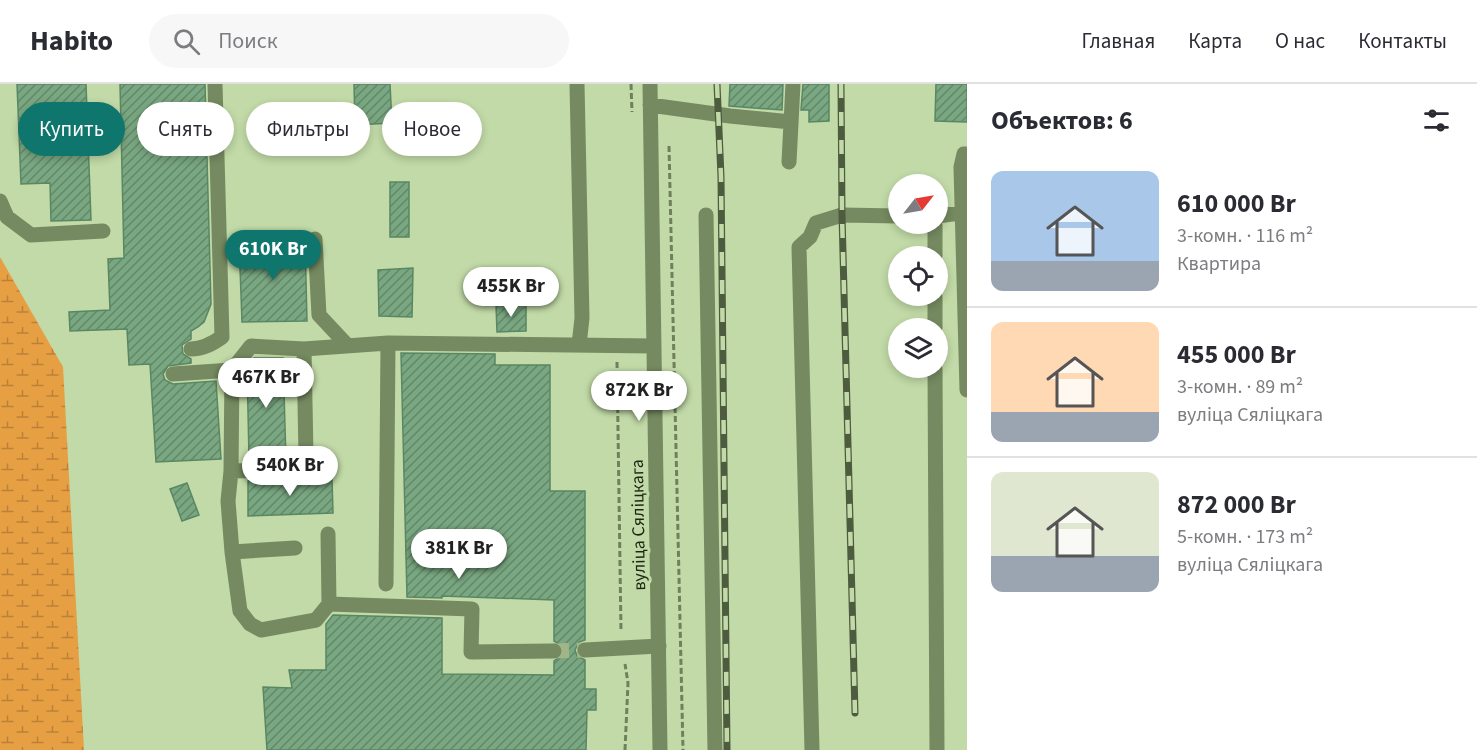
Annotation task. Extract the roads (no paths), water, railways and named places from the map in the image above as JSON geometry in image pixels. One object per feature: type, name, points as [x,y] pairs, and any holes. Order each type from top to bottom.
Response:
[{"type":"street","points":[[191,349],[213,344],[222,337],[214,84]]},
{"type":"street","points":[[577,84],[582,318],[579,345]]},
{"type":"street","points":[[789,162],[793,84]]},
{"type":"street","points":[[651,91],[730,116],[791,122]]},
{"type":"street","name":"вуліца Сяліцкага","points":[[651,91],[660,750]]},
{"type":"street","points":[[967,153],[964,154],[961,167],[965,212],[967,390]]},
{"type":"street","points":[[0,201],[7,217],[31,235],[103,231]]},
{"type":"street","points":[[948,215],[965,212]]},
{"type":"street","points":[[706,215],[715,750]]},
{"type":"street","points":[[812,750],[800,247],[810,237],[816,223],[842,215],[888,216]]},
{"type":"street","points":[[315,239],[319,315],[348,346]]},
{"type":"street","points":[[386,584],[388,343]]},
{"type":"street","points":[[328,534],[328,604],[316,620],[261,630],[249,624],[240,611],[228,501],[231,471],[232,370],[251,346],[304,349],[388,343],[654,346]]},
{"type":"street","points":[[231,471],[295,470],[302,464],[306,456],[304,349]]},
{"type":"street","points":[[173,374],[232,370]]},
{"type":"street","points":[[935,378],[937,750]]},
{"type":"street","points":[[232,552],[295,548]]},
{"type":"street","points":[[328,604],[472,609],[471,652],[554,651]]},
{"type":"street","points":[[585,650],[659,646]]},
{"type":"tunnel","points":[[554,651],[585,650]]},
{"type":"railway","points":[[717,84],[721,177],[727,750]]},
{"type":"railway","points":[[841,84],[842,215],[855,713]]}]
